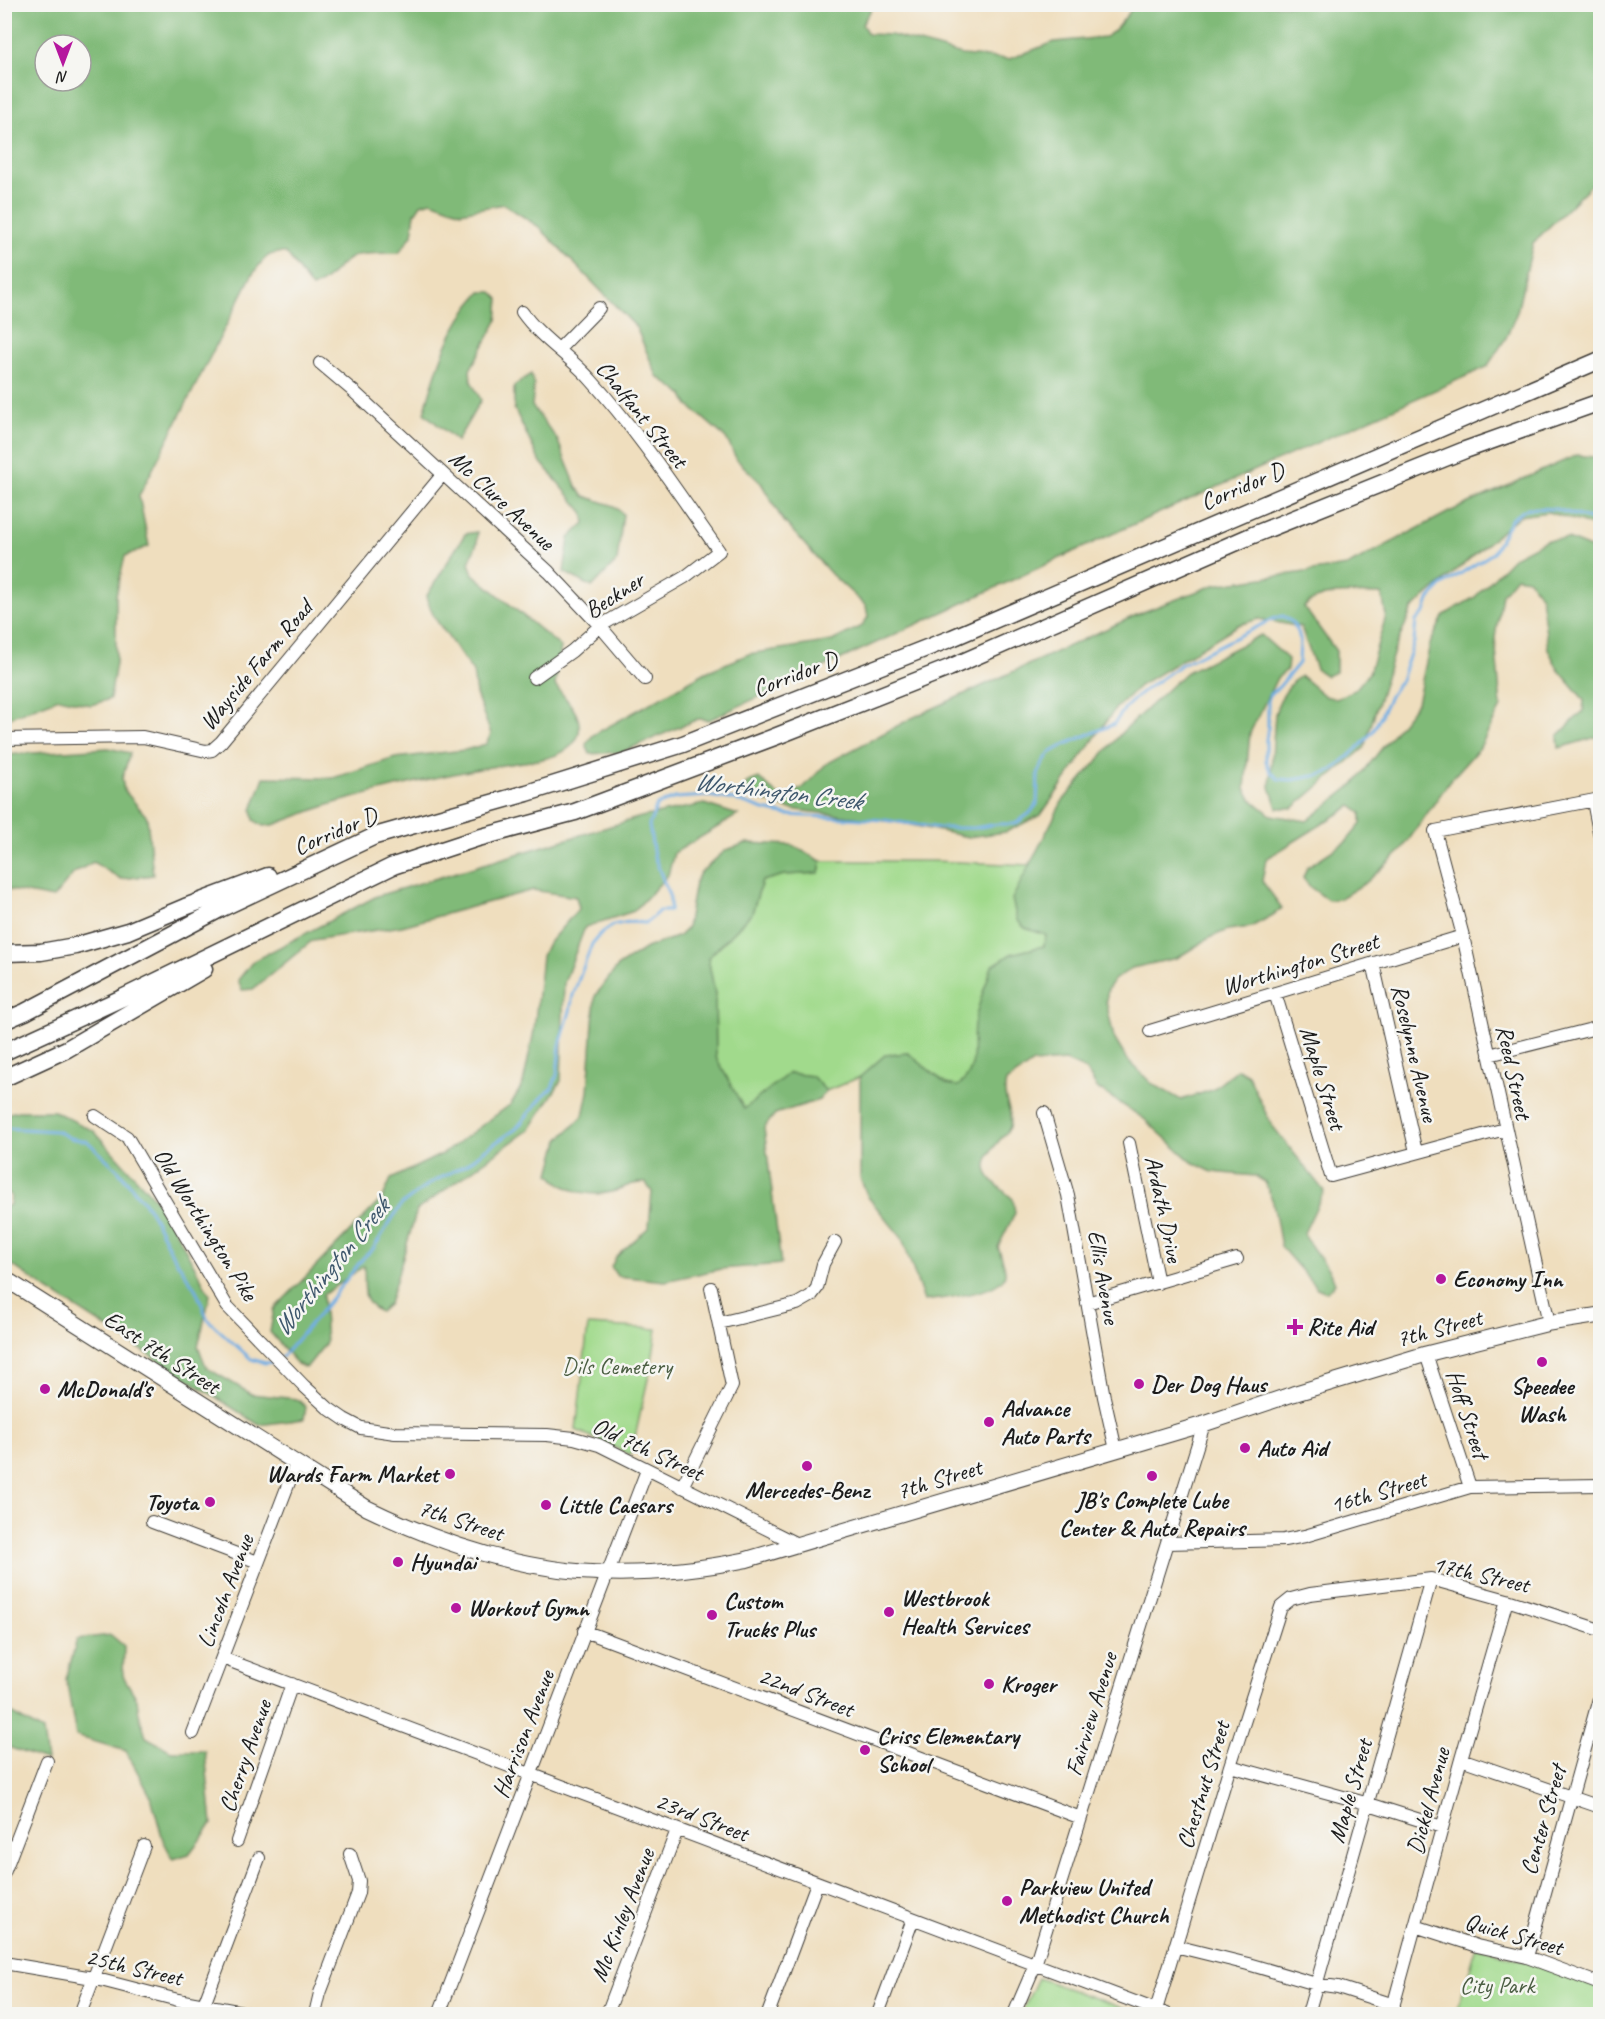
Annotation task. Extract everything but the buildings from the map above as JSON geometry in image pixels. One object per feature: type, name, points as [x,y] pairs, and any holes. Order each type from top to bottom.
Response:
[{"type":"highway","name":"Corridor D","points":[[4,1021],[220,909],[375,836],[527,793],[683,744],[952,638],[1600,360]]},
{"type":"highway","name":"Corridor D","points":[[4,1052],[120,999],[393,866],[478,838],[575,812],[777,736],[949,668],[1253,536],[1454,454],[1600,402]]},
{"type":"highway","points":[[4,953],[41,952],[75,946],[128,931],[184,907],[375,836]]},
{"type":"highway","points":[[4,1078],[67,1048],[174,987],[275,924]]},
{"type":"main road","name":"East 7th Street","points":[[4,1278],[296,1464]]},
{"type":"main road","name":"7th Street","points":[[296,1464],[367,1508],[407,1527],[466,1548],[522,1562],[606,1574],[717,1566],[799,1545],[1204,1424],[1293,1394],[1426,1354],[1549,1323],[1600,1315]]},
{"type":"street","points":[[559,349],[598,309]]},
{"type":"street","name":"Chalfant Street","points":[[522,312],[532,326],[591,380],[650,453],[719,551]]},
{"type":"street","name":"Mc Clure Avenue","points":[[320,363],[549,572],[600,626],[645,680]]},
{"type":"street","name":"Wayside Farm Road","points":[[4,740],[134,736],[207,751],[212,750],[443,474]]},
{"type":"street","name":"Beckner","points":[[534,678],[572,651],[600,626],[685,577],[719,551]]},
{"type":"street","points":[[1597,800],[1600,837]]},
{"type":"street","name":"Reed Street","points":[[1549,1323],[1463,936],[1435,831],[1597,800]]},
{"type":"street","name":"Worthington Street","points":[[1150,1031],[1463,936]]},
{"type":"street","name":"Roselynne Avenue","points":[[1373,963],[1416,1152]]},
{"type":"street","name":"Maple Street","points":[[1275,993],[1331,1176],[1416,1152]]},
{"type":"street","points":[[1489,1055],[1600,1028]]},
{"type":"street","name":"Ellis Avenue","points":[[1044,1113],[1068,1195],[1116,1450]]},
{"type":"street","name":"Old Worthington Pike","points":[[94,1116],[127,1137],[227,1306],[264,1346],[328,1408],[361,1428]]},
{"type":"street","points":[[1416,1152],[1505,1129]]},
{"type":"street","name":"Ardath Drive","points":[[1129,1143],[1158,1283]]},
{"type":"street","points":[[719,1323],[797,1304],[811,1296],[817,1288],[824,1264],[835,1242]]},
{"type":"street","points":[[1087,1303],[1237,1259]]},
{"type":"street","points":[[682,1486],[732,1386],[711,1288]]},
{"type":"street","name":"Hoff Street","points":[[1426,1354],[1470,1487]]},
{"type":"street","name":"Fairview Avenue","points":[[1014,2014],[1035,1965],[1204,1424]]},
{"type":"street","name":"Old 7th Street","points":[[361,1428],[394,1433],[547,1435],[574,1438],[599,1445],[799,1545]]},
{"type":"street","name":"Lincoln Avenue","points":[[193,1733],[296,1464]]},
{"type":"street","name":"Harrison Avenue","points":[[439,2014],[647,1470]]},
{"type":"street","name":"16th Street","points":[[1167,1543],[1284,1540],[1305,1536],[1470,1487],[1600,1485]]},
{"type":"street","points":[[152,1522],[258,1562]]},
{"type":"street","name":"Maple Street","points":[[1308,2014],[1431,1579]]},
{"type":"street","name":"17th Street","points":[[1281,1607],[1291,1599],[1351,1588],[1431,1579],[1507,1600],[1600,1630]]},
{"type":"street","name":"Dickel Avenue","points":[[1393,2010],[1442,1827],[1507,1600]]},
{"type":"street","name":"Chestnut Street","points":[[1162,2012],[1175,1946],[1281,1607]]},
{"type":"street","name":"22nd Street","points":[[584,1631],[1081,1818]]},
{"type":"street","name":"23rd Street","points":[[222,1658],[1162,2012]]},
{"type":"street","name":"Cherry Avenue","points":[[237,1841],[292,1684]]},
{"type":"street","name":"Center Street","points":[[1527,1957],[1600,1695]]},
{"type":"street","points":[[1461,1759],[1600,1807]]},
{"type":"street","points":[[4,1873],[47,1761]]},
{"type":"street","points":[[1230,1766],[1369,1804],[1442,1827]]},
{"type":"street","name":"Mc Kinley Avenue","points":[[607,2014],[677,1830]]},
{"type":"street","points":[[80,2014],[144,1846]]},
{"type":"street","points":[[315,2014],[320,1993],[358,1893],[359,1881],[350,1854]]},
{"type":"street","points":[[204,2004],[259,1858]]},
{"type":"street","points":[[768,2014],[817,1883]]},
{"type":"street","points":[[878,2014],[913,1919]]},
{"type":"street","name":"Quick Street","points":[[1415,1926],[1477,1946],[1527,1957],[1600,1984]]},
{"type":"street","points":[[1175,1946],[1316,1984],[1338,1987],[1393,2010]]},
{"type":"street","name":"25th Street","points":[[4,1963],[93,1978],[178,2000],[253,2014]]},
{"type":"green space","points":[[5,4],[874,5],[862,24],[868,34],[891,35],[962,55],[1009,59],[1054,42],[1105,37],[1114,31],[1129,13],[1132,5],[1600,5],[1600,176],[1533,243],[1517,312],[1506,338],[1487,367],[1121,530],[709,720],[698,719],[622,752],[590,754],[586,744],[593,735],[706,672],[749,654],[832,641],[862,626],[868,617],[866,606],[832,575],[782,519],[761,483],[737,460],[726,438],[688,405],[683,395],[657,376],[636,327],[539,227],[504,204],[461,212],[431,201],[421,204],[415,213],[412,235],[399,253],[355,256],[312,288],[286,253],[269,255],[252,275],[139,496],[149,546],[125,556],[116,595],[116,663],[110,699],[91,705],[59,698],[5,719]]},
{"type":"green space","points":[[934,5],[969,5],[937,13]]},
{"type":"green space","points":[[481,292],[492,292],[499,299],[497,321],[470,370],[471,381],[481,400],[457,441],[424,413],[439,364],[452,334]]},
{"type":"green space","points":[[531,374],[534,384],[532,406],[557,439],[577,488],[584,496],[614,506],[623,514],[617,561],[592,587],[564,572],[569,538],[585,523],[583,512],[539,460],[514,408],[514,386]]},
{"type":"green space","points":[[1577,455],[1600,458],[1600,528],[1548,512],[1519,516],[1412,609],[1394,651],[1364,748],[1293,808],[1277,808],[1270,787],[1275,714],[1280,700],[1292,682],[1301,676],[1325,696],[1336,699],[1355,690],[1369,673],[1386,616],[1382,594],[1330,595],[1311,601],[1304,607],[1336,651],[1336,672],[1326,676],[1316,669],[1301,627],[1259,619],[1238,625],[1139,686],[1115,709],[1041,815],[1006,832],[968,837],[902,823],[789,809],[746,795],[746,783],[759,778],[778,795],[788,795],[803,788],[826,764],[912,718],[1143,612],[1214,585],[1347,566],[1449,512]]},
{"type":"green space","points":[[477,532],[477,543],[469,563],[473,574],[561,647],[555,685],[577,715],[579,729],[575,742],[564,751],[544,759],[483,768],[389,789],[333,803],[273,825],[263,826],[254,820],[252,810],[264,777],[333,778],[395,758],[465,750],[486,744],[491,734],[476,694],[473,672],[434,617],[426,597],[465,534]]},
{"type":"green space","points":[[1568,539],[1600,552],[1600,736],[1559,748],[1558,736],[1583,711],[1584,700],[1558,669],[1548,649],[1541,596],[1528,579],[1516,577],[1502,594],[1495,638],[1501,707],[1480,747],[1449,782],[1401,851],[1367,882],[1339,899],[1328,900],[1310,887],[1303,878],[1307,867],[1347,841],[1361,824],[1361,813],[1351,806],[1266,859],[1262,881],[1282,908],[1273,915],[1251,927],[1228,930],[1211,937],[1177,958],[1132,968],[1114,980],[1108,989],[1106,1001],[1114,1038],[1126,1058],[1151,1083],[1181,1100],[1212,1090],[1238,1069],[1248,1075],[1271,1124],[1324,1191],[1304,1233],[1329,1269],[1335,1283],[1327,1292],[1317,1288],[1281,1247],[1273,1202],[1265,1182],[1255,1176],[1212,1172],[1192,1162],[1143,1118],[1097,1088],[1086,1070],[1066,1061],[1033,1063],[1006,1082],[1005,1094],[1011,1121],[1010,1127],[991,1151],[986,1167],[997,1186],[1013,1199],[1015,1213],[998,1247],[1005,1271],[1001,1281],[983,1291],[924,1301],[902,1238],[868,1197],[860,1178],[860,1077],[885,1055],[908,1053],[946,1084],[958,1086],[965,1079],[972,1066],[975,1018],[992,966],[1011,954],[1044,946],[1046,935],[1025,928],[1017,920],[1012,899],[1062,802],[1123,731],[1185,673],[1261,635],[1288,659],[1287,670],[1277,678],[1250,733],[1245,788],[1251,799],[1271,815],[1307,821],[1354,784],[1417,703],[1430,644],[1444,615],[1475,597],[1515,556],[1546,540]]},
{"type":"green space","points":[[108,748],[130,753],[122,779],[124,790],[147,817],[153,875],[121,879],[93,862],[74,873],[53,898],[5,889],[5,755]]},
{"type":"green space","points":[[704,804],[738,815],[674,853],[668,875],[634,911],[585,927],[564,983],[561,1081],[530,1129],[417,1210],[389,1304],[380,1312],[373,1308],[366,1298],[364,1266],[323,1295],[326,1343],[306,1368],[297,1364],[270,1332],[274,1309],[382,1199],[391,1179],[444,1153],[511,1104],[523,1084],[534,1031],[542,956],[547,945],[579,908],[576,897],[533,890],[402,926],[313,940],[253,989],[242,990],[238,980],[253,961],[377,896],[641,817]]},
{"type":"green space","points":[[747,843],[792,845],[821,861],[819,873],[784,875],[762,881],[752,913],[708,958],[715,994],[716,1057],[744,1109],[789,1073],[812,1076],[826,1091],[819,1100],[775,1114],[764,1128],[781,1264],[721,1269],[665,1281],[617,1276],[611,1267],[616,1257],[649,1227],[652,1192],[646,1183],[641,1183],[606,1193],[580,1192],[563,1185],[550,1174],[559,1140],[583,1116],[588,1092],[595,996],[618,966],[646,948],[679,936],[687,928],[695,883],[700,873],[726,850]]},
{"type":"green space","points":[[821,861],[933,861],[1030,865],[1013,899],[1017,920],[1025,928],[1046,935],[1044,946],[1011,954],[974,1025],[974,1059],[967,1079],[958,1087],[946,1084],[908,1053],[885,1055],[860,1077],[826,1091],[812,1076],[789,1073],[744,1110],[716,1057],[715,994],[708,958],[752,913],[762,881],[784,875],[819,873]]},
{"type":"green space","points":[[18,1111],[54,1111],[94,1131],[163,1208],[210,1295],[198,1347],[207,1368],[251,1394],[297,1399],[306,1407],[304,1419],[259,1425],[5,1260],[5,1207],[10,1205],[11,1195],[5,1192],[5,1114]]},
{"type":"green space","name":"Dils Cemetery","points":[[588,1325],[657,1329],[631,1455],[576,1430]]},
{"type":"green space","points":[[111,1635],[124,1646],[123,1676],[137,1699],[146,1737],[171,1751],[205,1751],[212,1824],[189,1854],[173,1859],[163,1840],[151,1797],[126,1751],[76,1736],[66,1679],[77,1639]]},
{"type":"green space","points":[[5,1710],[43,1731],[47,1761],[5,1746]]},
{"type":"green space","name":"City Park","points":[[1477,1946],[1600,1985],[1600,2014],[1456,2014]]},
{"type":"green space","points":[[1038,1978],[1139,2014],[1021,2014]]},
{"type":"waterway","name":"Worthington Creek","points":[[282,1357],[373,1249],[401,1205],[429,1184],[467,1164],[516,1129],[552,1088],[557,1075],[560,1045],[573,995],[592,944],[600,934],[613,925],[629,922],[646,923],[659,911],[670,911],[670,898],[654,856],[649,825],[657,805],[675,798],[709,796],[735,800],[787,815],[884,820],[940,828],[974,828],[1015,824],[1030,813],[1037,804],[1038,774],[1050,753],[1114,724],[1125,708],[1142,692],[1182,664],[1283,616],[1292,622],[1298,632],[1299,663],[1270,694],[1266,761],[1270,771],[1279,779],[1292,780],[1320,775],[1333,770],[1374,730],[1390,696],[1401,680],[1414,642],[1416,621],[1425,612],[1429,600],[1441,586],[1493,553],[1512,518],[1528,508],[1555,509],[1600,522]]},
{"type":"waterway","name":"Worthington Creek","points":[[4,1128],[57,1131],[70,1138],[87,1141],[118,1170],[150,1210],[172,1254],[196,1290],[208,1320],[251,1359],[265,1363],[274,1362]]},
{"type":"place","name":"Economy Inn","points":[[1441,1279]]},
{"type":"place","name":"Rite Aid","points":[[1295,1327]]},
{"type":"place","name":"Speedee Wash","points":[[1542,1362]]},
{"type":"place","name":"Der Dog Haus","points":[[1139,1384]]},
{"type":"place","name":"McDonald's","points":[[45,1389]]},
{"type":"place","name":"Advance Auto Parts","points":[[989,1422]]},
{"type":"place","name":"Auto Aid","points":[[1245,1448]]},
{"type":"place","name":"Mercedes-Benz","points":[[807,1466]]},
{"type":"place","name":"Wards Farm Market","points":[[450,1474]]},
{"type":"place","name":"JB's Complete Lube Center & Auto Repairs","points":[[1152,1476]]},
{"type":"place","name":"Toyota","points":[[210,1502]]},
{"type":"place","name":"Little Caesars","points":[[546,1505]]},
{"type":"place","name":"Hyundai","points":[[398,1562]]},
{"type":"place","name":"Workout Gymn","points":[[456,1608]]},
{"type":"place","name":"Westbrook Health Services","points":[[889,1612]]},
{"type":"place","name":"Custom Trucks Plus","points":[[712,1615]]},
{"type":"place","name":"Kroger","points":[[989,1684]]},
{"type":"place","name":"Criss Elementary School","points":[[865,1750]]},
{"type":"place","name":"Parkview United Methodist Church","points":[[1007,1901]]}]
